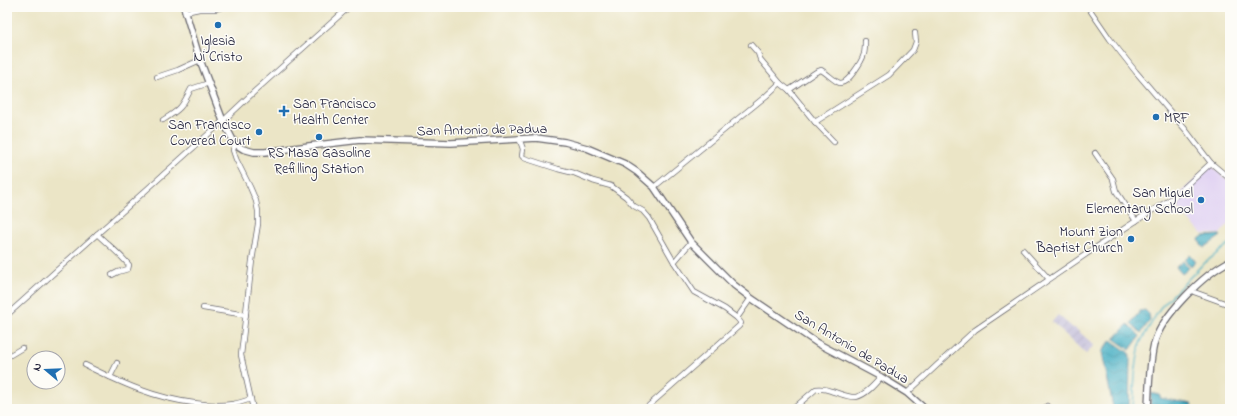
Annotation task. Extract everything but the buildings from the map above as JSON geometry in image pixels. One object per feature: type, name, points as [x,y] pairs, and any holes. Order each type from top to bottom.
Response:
[{"type":"street","points":[[222,7],[216,10],[184,9],[200,60],[224,121],[236,144],[233,150],[236,159],[256,201],[258,211],[258,224],[252,261],[241,356],[253,409]]},
{"type":"street","points":[[7,315],[349,7]]},
{"type":"street","points":[[1088,7],[1110,39],[1136,72],[1185,128],[1211,163],[1230,179]]},
{"type":"street","points":[[815,122],[890,75],[914,50],[916,42],[915,33]]},
{"type":"street","points":[[788,90],[819,70],[823,71],[839,82],[843,82],[850,78],[864,54],[865,41]]},
{"type":"street","points":[[751,45],[780,83],[834,142]]},
{"type":"street","points":[[157,77],[178,70],[200,60]]},
{"type":"street","points":[[163,120],[185,103],[191,89],[209,83]]},
{"type":"street","points":[[654,186],[766,96],[780,83]]},
{"type":"street","points":[[519,138],[523,149],[522,156],[524,158],[611,186],[626,197],[634,206],[643,211],[649,218],[674,262],[694,292],[725,309],[741,323],[645,409]]},
{"type":"street","name":"San Antonio de Padua","points":[[236,144],[247,151],[265,152],[360,140],[471,143],[519,138],[536,138],[565,142],[587,148],[624,164],[637,172],[654,186],[691,242],[734,286],[817,343],[881,377],[907,393],[925,409]]},
{"type":"street","points":[[1095,153],[1113,179],[1116,191],[1136,221]]},
{"type":"street","points":[[907,393],[975,330],[1136,221],[1173,198],[1211,163]]},
{"type":"street","points":[[97,234],[120,254],[129,265],[128,269],[112,275]]},
{"type":"street","points":[[674,262],[691,242]]},
{"type":"street","points":[[1024,250],[1049,279]]},
{"type":"street","points":[[1148,409],[1150,361],[1154,343],[1160,329],[1173,311],[1192,290],[1230,261]]},
{"type":"street","points":[[1194,292],[1230,304]]},
{"type":"street","points":[[737,318],[751,298]]},
{"type":"street","points":[[202,308],[246,315]]},
{"type":"street","points":[[7,357],[22,348]]},
{"type":"street","points":[[110,378],[117,363]]},
{"type":"street","points":[[85,365],[128,386],[150,394],[179,401],[212,406],[234,404],[251,399]]},
{"type":"street","points":[[793,409],[816,389],[825,389],[843,395],[857,397],[867,391],[881,377]]},
{"type":"shaded area","name":"San Miguel Elementary School","points":[[1211,165],[1230,182],[1230,222],[1220,234],[1202,234],[1171,201]]},
{"type":"shaded area","points":[[1058,315],[1094,345],[1086,354],[1052,322]]},
{"type":"water","points":[[1203,236],[1221,236],[1204,248],[1201,245],[1199,239]]},
{"type":"water","points":[[1190,255],[1196,262],[1191,267],[1185,260]]},
{"type":"water","points":[[1183,261],[1189,268],[1182,274],[1176,267]]},
{"type":"water","points":[[1145,310],[1149,314],[1150,320],[1141,333],[1131,323],[1140,311]]},
{"type":"water","points":[[1128,324],[1140,336],[1130,350],[1114,339]]},
{"type":"water","points":[[1111,340],[1129,353],[1129,409],[1115,409],[1113,407],[1102,352]]},
{"type":"water","points":[[1151,393],[1160,395],[1160,398],[1192,404],[1191,409],[1150,409]]},
{"type":"waterway","points":[[1133,409],[1135,374],[1140,343],[1160,308],[1201,266],[1230,243]]},
{"type":"place","name":"Iglesia Ni Cristo","points":[[218,25]]},
{"type":"place","name":"San Francisco Health Center","points":[[284,111]]},
{"type":"place","name":"MRF","points":[[1156,117]]},
{"type":"place","name":"San Francisco Covered Court","points":[[259,132]]},
{"type":"place","name":"RS Masa Gasoline Refilling Station","points":[[319,137]]},
{"type":"place","name":"San Miguel Elementary School","points":[[1201,200]]},
{"type":"place","name":"Mount Zion Baptist Church","points":[[1131,239]]}]
